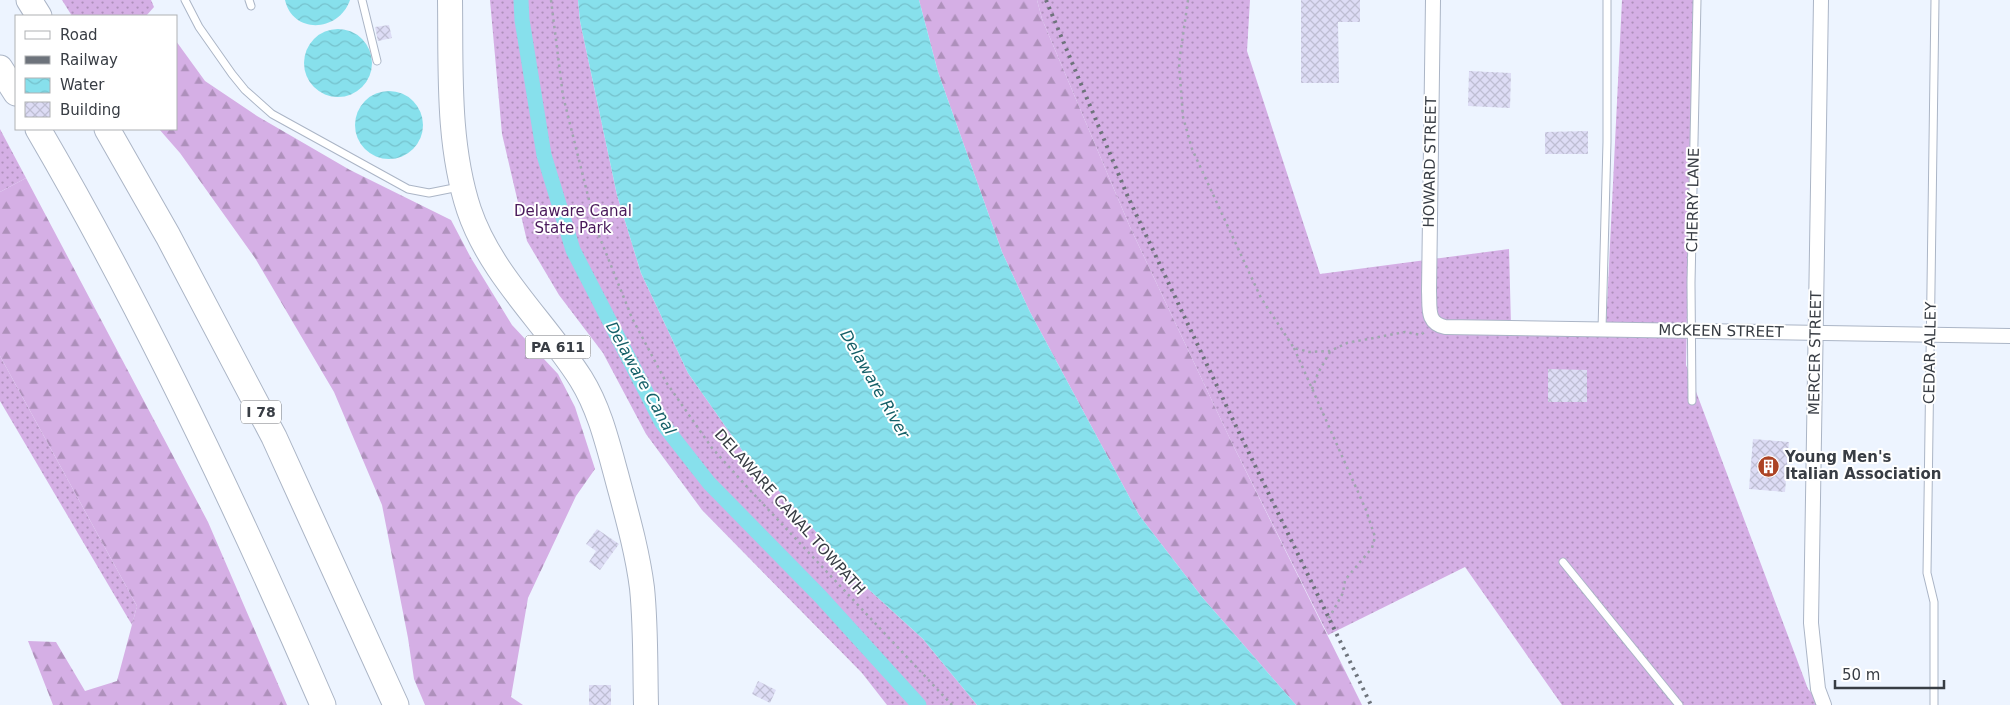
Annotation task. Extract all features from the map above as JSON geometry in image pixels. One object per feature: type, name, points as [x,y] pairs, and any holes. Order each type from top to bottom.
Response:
[{"type":"highway","points":[[29,0],[38,15]]},
{"type":"highway","name":"PA 611","points":[[450,0],[454,135],[463,186],[471,215],[490,254],[508,281],[580,378],[601,421],[633,539],[642,586],[646,705]]},
{"type":"highway","points":[[0,68],[15,91]]},
{"type":"highway","points":[[39,130],[93,226],[162,358],[234,504],[323,705]]},
{"type":"highway","name":"I 78","points":[[108,130],[168,236],[274,437],[396,705]]},
{"type":"street","name":"HOWARD STREET","points":[[1433,0],[1429,291],[1430,310],[1434,322]]},
{"type":"street","name":"MERCER STREET","points":[[1821,0],[1811,623],[1818,689],[1824,705]]},
{"type":"street","name":"MCKEEN STREET","points":[[1434,322],[1436,325],[1445,327],[2010,336]]},
{"type":"lane","points":[[185,0],[199,26],[232,74],[272,114],[408,189],[429,193],[463,186]]},
{"type":"lane","points":[[362,0],[377,61]]},
{"type":"lane","points":[[1602,329],[1607,142],[1607,0]]},
{"type":"lane","name":"CHERRY LANE","points":[[1692,401],[1697,0]]},
{"type":"lane","name":"CEDAR ALLEY","points":[[1934,0],[1927,573],[1934,602],[1934,705]]},
{"type":"lane","points":[[1563,562],[1679,705]]},
{"type":"path","name":"DELAWARE CANAL TOWPATH","points":[[551,0],[563,96],[596,228],[632,318],[666,382],[712,448],[952,705]]},
{"type":"path","points":[[1188,0],[1179,63],[1183,117],[1192,149],[1260,298],[1294,348],[1366,510],[1375,537],[1372,548],[1346,580],[1343,593],[1329,618]]},
{"type":"path","points":[[1294,348],[1309,352],[1330,352],[1346,343],[1405,332],[1421,335],[1434,322]]},
{"type":"path","points":[[1312,391],[1318,373],[1330,352]]},
{"type":"green space","points":[[62,0],[151,0],[154,7],[147,15],[71,15]]},
{"type":"green space","name":"Delaware Canal State Park","points":[[490,0],[578,0],[580,21],[617,195],[641,273],[688,373],[742,450],[865,586],[923,639],[977,705],[887,705],[862,673],[702,510],[646,434],[603,353],[559,295],[527,241],[502,134]]},
{"type":"green space","points":[[919,0],[1037,0],[1042,19],[1130,227],[1231,441],[1362,705],[1296,705],[1202,597],[1139,515],[1030,312],[1002,252],[938,72]]},
{"type":"green space","points":[[1037,0],[1250,0],[1247,51],[1320,274],[1509,249],[1511,325],[1606,326],[1622,0],[1693,0],[1686,365],[1808,689],[1822,705],[1562,705],[1465,567],[1328,635],[1231,441],[1130,227],[1042,19]]},
{"type":"green space","points":[[178,44],[205,81],[257,116],[350,170],[451,220],[471,258],[512,325],[558,374],[575,407],[595,469],[576,496],[528,598],[511,697],[523,705],[425,705],[414,679],[408,638],[382,505],[334,392],[255,258],[180,153],[160,130],[178,130]]},
{"type":"green space","points":[[0,129],[26,178],[0,192]]},
{"type":"green space","points":[[26,178],[208,522],[287,705],[53,705],[28,641],[56,642],[85,691],[117,681],[137,606],[0,356],[0,192]]},
{"type":"green space","points":[[0,356],[137,606],[132,625],[0,401]]},
{"type":"water","points":[[285,0],[350,0],[344,11],[336,18],[327,23],[316,25],[306,24],[297,19],[290,11]]},
{"type":"water","name":"Delaware River","points":[[578,0],[919,0],[938,72],[1002,252],[1030,312],[1139,515],[1202,597],[1296,705],[977,705],[923,639],[865,586],[742,450],[688,373],[641,273],[617,195],[580,21]]},
{"type":"water","points":[[345,29],[357,35],[366,44],[372,56],[370,76],[362,87],[345,97],[331,97],[314,87],[306,76],[304,56],[314,39],[325,31]]},
{"type":"water","points":[[396,91],[408,97],[417,106],[423,118],[421,138],[413,149],[396,159],[382,159],[365,149],[357,138],[355,118],[365,101],[376,93]]},
{"type":"building","points":[[1301,0],[1360,0],[1360,22],[1338,22],[1339,83],[1301,83]]},
{"type":"building","points":[[389,25],[392,38],[378,41],[375,27]]},
{"type":"building","points":[[1469,71],[1511,73],[1510,108],[1468,106]]},
{"type":"building","points":[[1588,131],[1588,154],[1545,154],[1545,132]]},
{"type":"building","points":[[1548,369],[1587,370],[1587,402],[1548,402]]},
{"type":"building","name":"Young Men's Italian Association","points":[[1753,439],[1789,442],[1785,492],[1749,489]]},
{"type":"building","points":[[597,529],[619,544],[600,570],[589,562],[596,551],[586,544]]},
{"type":"building","points":[[758,681],[776,690],[770,703],[752,694]]},
{"type":"building","points":[[589,685],[611,685],[611,705],[589,705]]},
{"type":"waterway","name":"Delaware Canal","points":[[521,0],[522,20],[544,155],[573,250],[662,423],[709,483],[820,596],[919,705]]},
{"type":"railway","points":[[1046,0],[1128,197],[1371,705]]},
{"type":"place","name":"Young Men's Italian Association","points":[[1769,466]]}]
